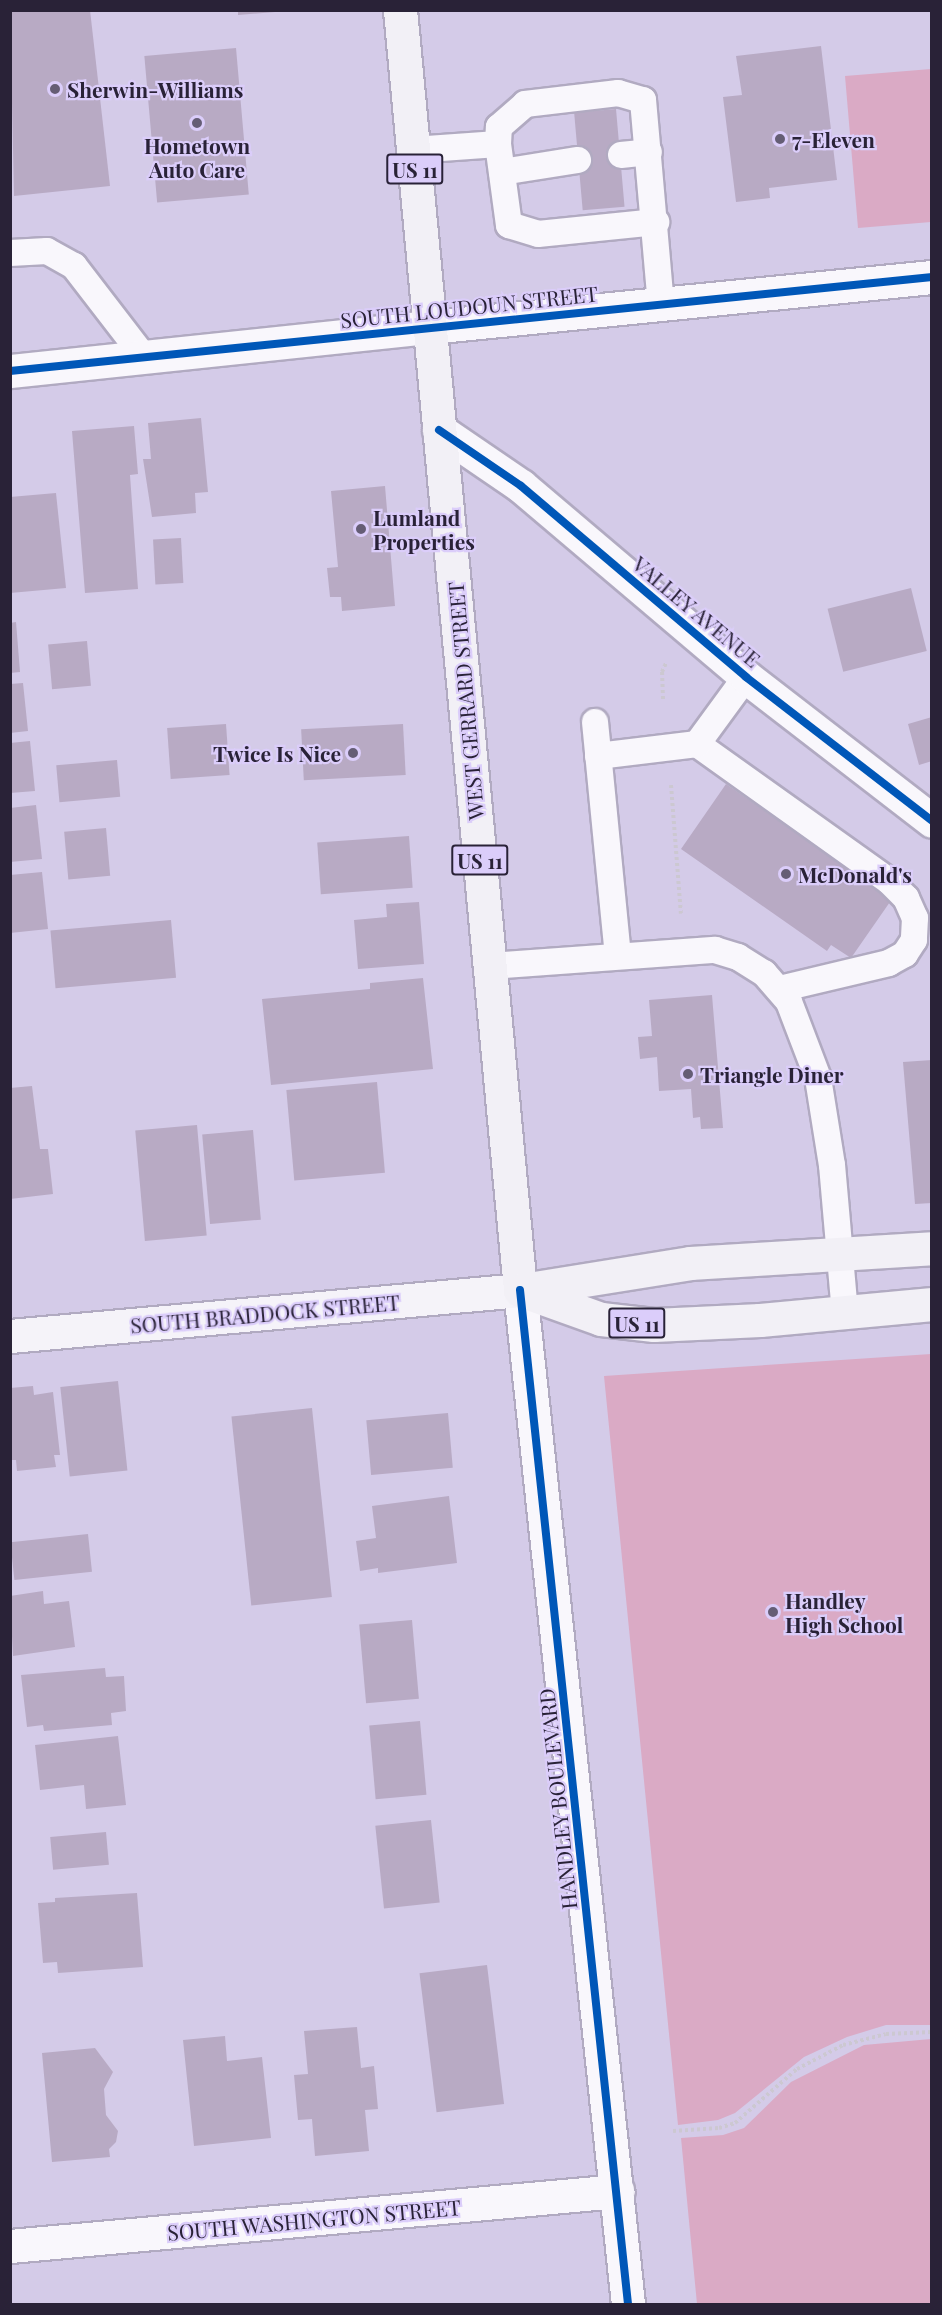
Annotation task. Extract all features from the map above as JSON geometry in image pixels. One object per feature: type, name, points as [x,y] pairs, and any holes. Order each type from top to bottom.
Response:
[{"type":"main road","name":"US 11","points":[[400,10],[430,327]]},
{"type":"main road","name":"WEST GERRARD STREET","points":[[430,327],[520,1290]]},
{"type":"main road","name":"SOUTH BRADDOCK STREET","points":[[10,1336],[520,1290],[690,1263],[841,1251],[932,1248]]},
{"type":"main road","name":"SOUTH BRADDOCK STREET","points":[[520,1290],[602,1319],[654,1324],[845,1313],[932,1304]]},
{"type":"street","name":"SOUTH LOUDOUN STREET","points":[[10,371],[932,277]]},
{"type":"street","name":"VALLEY AVENUE","points":[[439,430],[521,486],[746,677],[932,821]]},
{"type":"street","name":"HANDLEY BOULEVARD","points":[[520,1290],[618,2191],[628,2304]]},
{"type":"street","name":"SOUTH WASHINGTON STREET","points":[[10,2246],[618,2191]]},
{"type":"lane","points":[[656,222],[538,234],[509,225],[498,144],[499,127],[525,104],[618,93],[643,100],[656,222],[661,304]]},
{"type":"lane","points":[[413,150],[498,144]]},
{"type":"lane","points":[[621,155],[649,152]]},
{"type":"lane","points":[[502,172],[578,160]]},
{"type":"lane","points":[[10,253],[47,251],[74,266],[144,357]]},
{"type":"lane","points":[[697,744],[746,677]]},
{"type":"lane","points":[[595,722],[618,956]]},
{"type":"lane","points":[[598,756],[697,744],[889,881],[906,898],[915,918],[914,940],[905,954],[889,963],[780,989]]},
{"type":"lane","points":[[490,966],[687,950],[726,952],[756,967],[780,989],[800,1025],[818,1078],[841,1251],[845,1313]]},
{"type":"path","points":[[663,699],[662,672],[670,658]]},
{"type":"path","points":[[670,776],[681,914]]},
{"type":"path","points":[[673,2131],[719,2128],[735,2123],[797,2069],[843,2045],[886,2034],[932,2032]]},
{"type":"shaded area","points":[[931,69],[931,222],[858,228],[845,76]]},
{"type":"shaded area","name":"Handley High School","points":[[931,1354],[931,2025],[886,2025],[847,2037],[804,2057],[735,2113],[718,2120],[678,2125],[604,1376]]},
{"type":"shaded area","points":[[931,2039],[931,2304],[697,2304],[681,2138],[723,2135],[744,2128],[791,2082],[864,2045]]},
{"type":"building","name":"Sherwin-Williams","points":[[10,10],[90,10],[110,186],[14,196]]},
{"type":"building","points":[[238,10],[275,10],[275,12],[238,15]]},
{"type":"building","name":"7-Eleven","points":[[821,46],[837,180],[769,188],[770,198],[736,202],[723,97],[742,95],[736,56]]},
{"type":"building","name":"Hometown Auto Care","points":[[236,48],[249,194],[157,202],[144,56]]},
{"type":"building","points":[[616,109],[625,207],[583,210],[574,113]]},
{"type":"building","points":[[201,418],[208,492],[195,493],[196,513],[152,517],[143,459],[151,459],[148,423]]},
{"type":"building","points":[[134,426],[138,474],[130,475],[138,589],[85,593],[72,431]]},
{"type":"building","name":"Lumland Properties","points":[[385,486],[395,606],[342,611],[341,597],[330,597],[327,568],[338,567],[331,491]]},
{"type":"building","points":[[56,493],[66,588],[10,593],[10,497]]},
{"type":"building","points":[[181,538],[183,583],[155,584],[153,539]]},
{"type":"building","points":[[911,588],[927,651],[843,672],[828,609]]},
{"type":"building","points":[[16,622],[20,672],[10,673],[10,623]]},
{"type":"building","points":[[87,641],[91,686],[52,689],[48,644]]},
{"type":"building","points":[[23,683],[28,731],[10,733],[10,684]]},
{"type":"building","points":[[932,717],[932,761],[919,765],[908,724]]},
{"type":"building","points":[[226,724],[230,775],[171,779],[167,728]]},
{"type":"building","name":"Twice Is Nice","points":[[403,724],[406,775],[304,780],[301,729]]},
{"type":"building","points":[[30,741],[35,791],[10,793],[10,743]]},
{"type":"building","points":[[117,760],[120,797],[59,802],[56,765]]},
{"type":"building","name":"McDonald's","points":[[726,784],[892,899],[851,958],[831,945],[827,951],[681,849]]},
{"type":"building","points":[[36,805],[42,859],[10,862],[10,808]]},
{"type":"building","points":[[106,828],[110,876],[68,879],[64,832]]},
{"type":"building","points":[[409,836],[413,888],[321,894],[317,842]]},
{"type":"building","points":[[42,872],[48,929],[10,933],[10,875]]},
{"type":"building","points":[[419,902],[424,964],[358,969],[354,920],[387,917],[386,904]]},
{"type":"building","points":[[171,920],[176,978],[56,988],[50,931]]},
{"type":"building","points":[[423,978],[433,1069],[271,1085],[262,999],[370,989],[370,983]]},
{"type":"building","name":"Triangle Diner","points":[[712,995],[723,1128],[701,1129],[700,1117],[693,1118],[691,1089],[659,1091],[657,1057],[640,1059],[638,1037],[652,1036],[649,1000]]},
{"type":"building","points":[[932,1060],[932,1203],[915,1204],[903,1062]]},
{"type":"building","points":[[377,1082],[385,1173],[294,1181],[286,1090]]},
{"type":"building","points":[[32,1086],[40,1149],[48,1149],[53,1194],[10,1199],[10,1088]]},
{"type":"building","points":[[197,1125],[207,1236],[145,1241],[135,1130]]},
{"type":"building","points":[[253,1130],[261,1220],[210,1224],[202,1134]]},
{"type":"building","points":[[118,1381],[127,1471],[70,1477],[60,1387]]},
{"type":"building","points":[[33,1386],[34,1395],[53,1392],[60,1455],[54,1455],[56,1467],[17,1471],[16,1460],[10,1460],[10,1388]]},
{"type":"building","points":[[312,1408],[332,1597],[251,1605],[231,1416]]},
{"type":"building","points":[[448,1413],[453,1468],[371,1475],[366,1420]]},
{"type":"building","points":[[449,1496],[457,1563],[378,1573],[378,1568],[360,1571],[356,1541],[376,1538],[372,1506]]},
{"type":"building","points":[[88,1534],[92,1572],[14,1580],[10,1542]]},
{"type":"building","points":[[43,1591],[44,1604],[69,1601],[75,1647],[13,1656],[10,1596]]},
{"type":"building","points":[[412,1620],[419,1699],[366,1703],[359,1625]]},
{"type":"building","points":[[105,1668],[106,1677],[124,1676],[126,1711],[111,1713],[112,1725],[44,1731],[43,1725],[27,1727],[21,1675]]},
{"type":"building","points":[[420,1721],[426,1795],[376,1799],[369,1725]]},
{"type":"building","points":[[118,1736],[126,1805],[86,1809],[84,1785],[40,1790],[35,1745]]},
{"type":"building","points":[[431,1820],[440,1903],[384,1908],[375,1826]]},
{"type":"building","points":[[106,1832],[109,1865],[53,1870],[50,1837]]},
{"type":"building","points":[[137,1893],[143,1967],[58,1973],[57,1962],[43,1963],[38,1903],[55,1902],[55,1898]]},
{"type":"building","points":[[487,1965],[504,2104],[437,2112],[420,1973]]},
{"type":"building","points":[[357,2027],[361,2068],[374,2066],[378,2109],[365,2110],[369,2151],[315,2156],[312,2119],[298,2120],[294,2075],[308,2074],[304,2031]]},
{"type":"building","points":[[225,2036],[227,2061],[262,2057],[271,2138],[194,2146],[183,2040]]},
{"type":"building","points":[[95,2048],[113,2072],[104,2089],[106,2115],[118,2131],[116,2142],[109,2149],[110,2157],[52,2162],[42,2053]]},
{"type":"cycle path","points":[[10,371],[932,277]]},
{"type":"cycle path","points":[[439,430],[521,486],[746,677],[932,821]]},
{"type":"cycle path","points":[[520,1290],[628,2304]]},
{"type":"place","name":"Sherwin-Williams","points":[[55,89]]},
{"type":"place","name":"Hometown Auto Care","points":[[197,123]]},
{"type":"place","name":"7-Eleven","points":[[780,139]]},
{"type":"place","name":"Lumland Properties","points":[[361,529]]},
{"type":"place","name":"Twice Is Nice","points":[[353,753]]},
{"type":"place","name":"McDonald's","points":[[786,874]]},
{"type":"place","name":"Triangle Diner","points":[[688,1074]]},
{"type":"place","name":"Handley High School","points":[[773,1612]]}]
